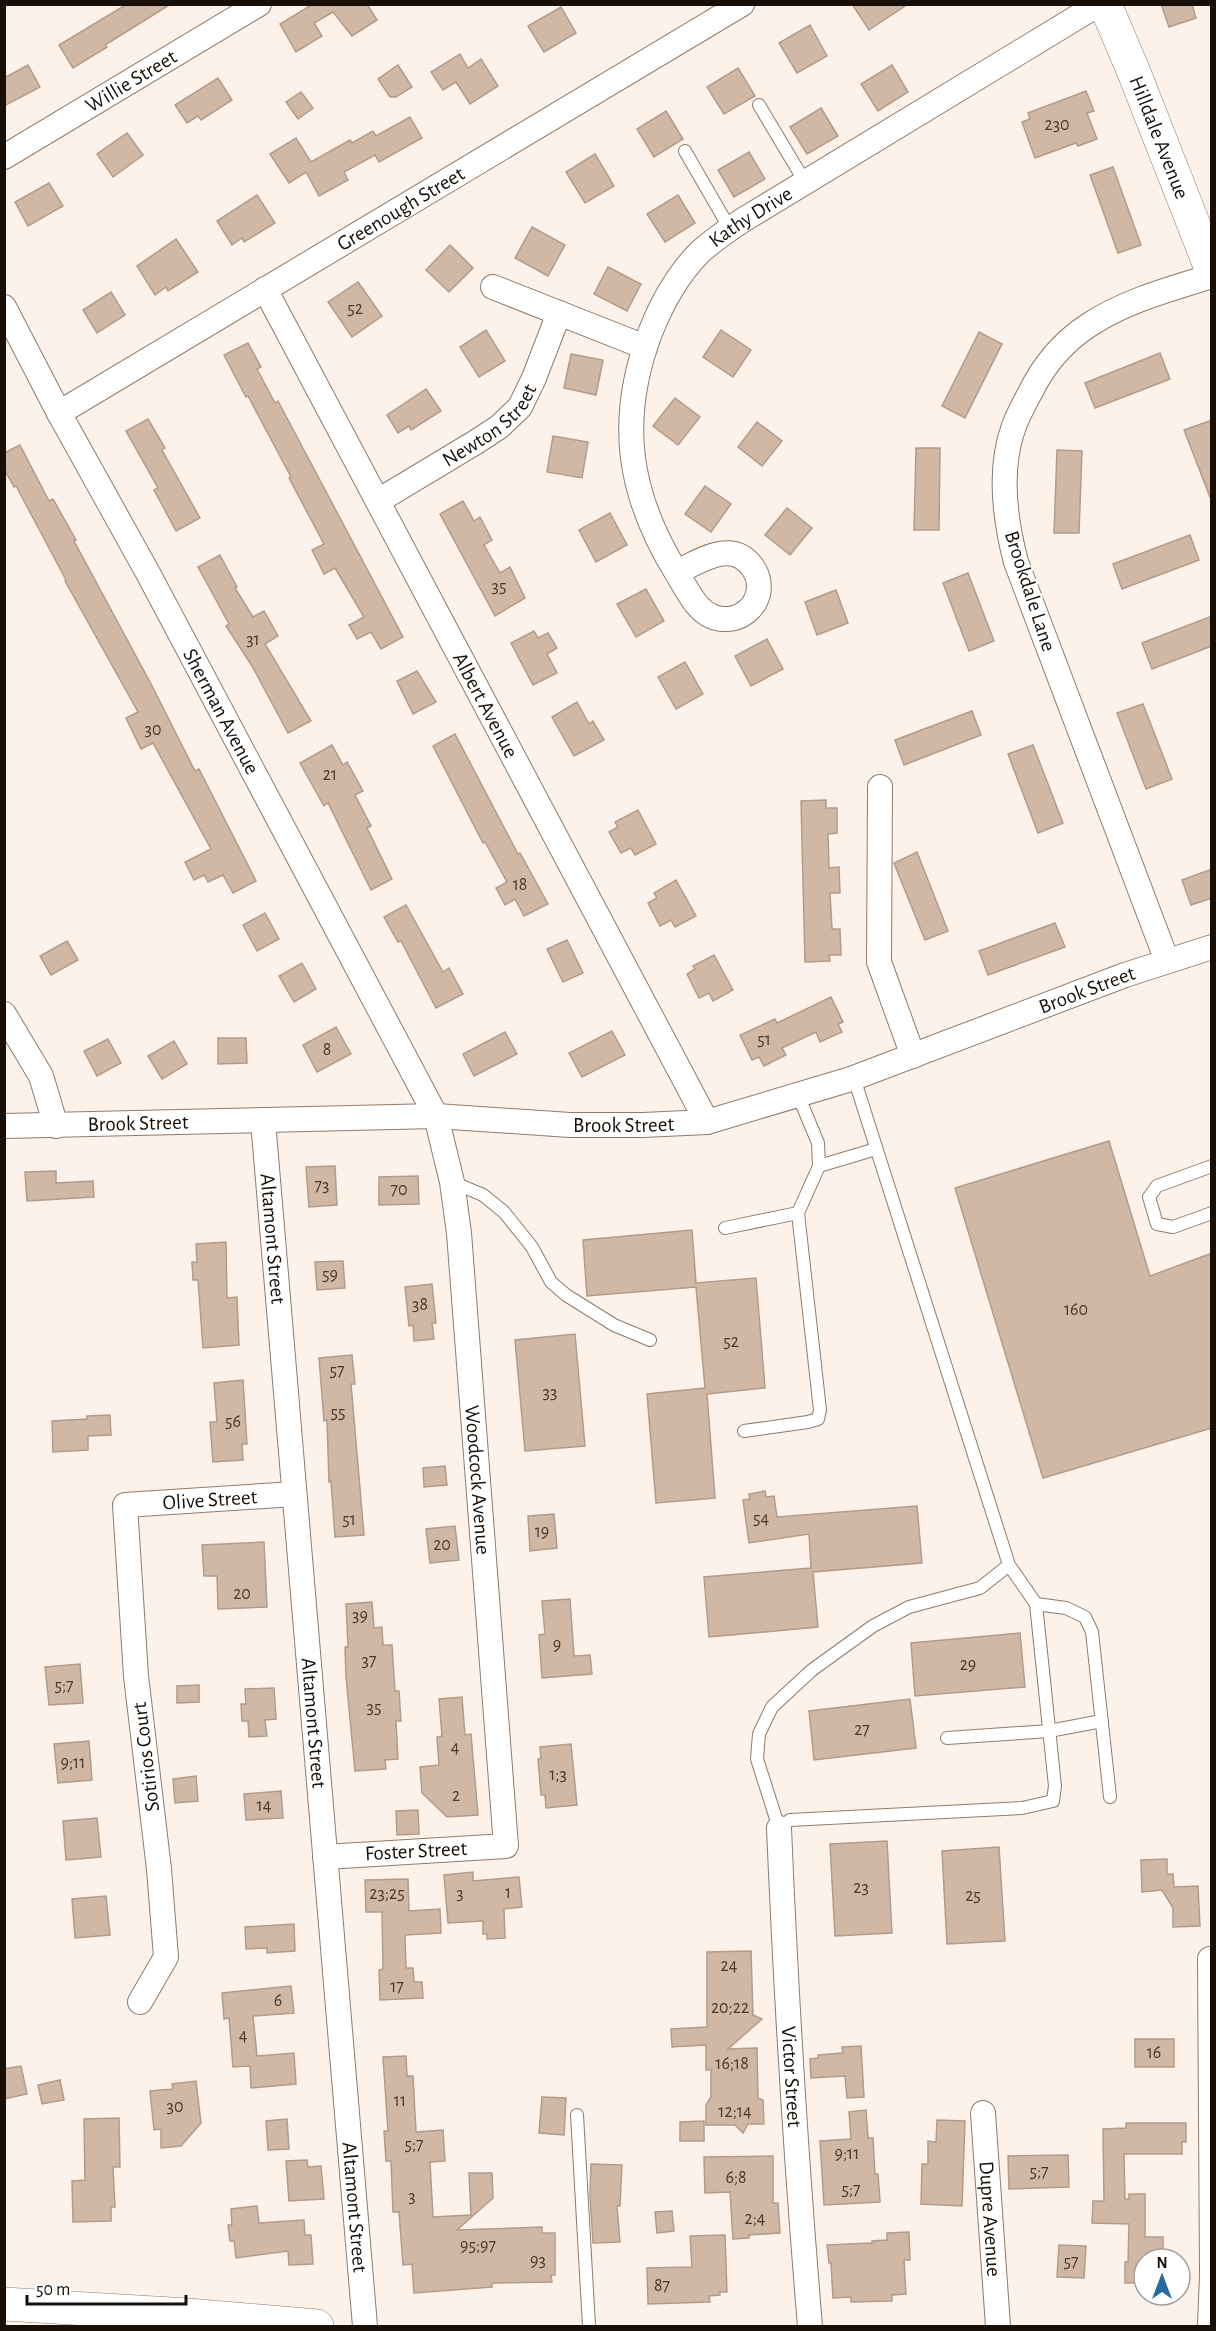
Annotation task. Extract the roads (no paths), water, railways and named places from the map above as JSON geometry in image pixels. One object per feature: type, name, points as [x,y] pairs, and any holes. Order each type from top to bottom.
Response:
[{"type":"main road","name":"Hilldale Avenue","points":[[1105,4],[1209,259]]},
{"type":"main road","points":[[4,2304],[58,2311],[317,2326]]},
{"type":"street","name":"Willie Street","points":[[4,157],[232,11],[259,4]]},
{"type":"street","name":"Greenough Street","points":[[59,413],[742,4]]},
{"type":"street","name":"Kathy Drive","points":[[677,572],[666,555],[642,498],[632,452],[631,409],[637,371],[645,346],[656,318],[681,275],[699,253],[729,229],[1099,4]]},
{"type":"street","name":"Brookdale Lane","points":[[1167,961],[1016,562],[1007,520],[1006,472],[1013,428],[1023,406],[1044,368],[1072,337],[1090,324],[1209,259]]},
{"type":"street","points":[[493,287],[645,346]]},
{"type":"street","name":"Albert Avenue","points":[[265,289],[707,1122]]},
{"type":"street","name":"Newton Street","points":[[378,501],[499,427],[519,407],[534,378],[559,313]]},
{"type":"street","name":"Sherman Avenue","points":[[6,314],[149,575],[436,1116]]},
{"type":"street","points":[[880,787],[879,962],[913,1056]]},
{"type":"street","name":"Brook Street","points":[[4,1126],[436,1116],[570,1125],[707,1122],[854,1078],[1125,975],[1212,946]]},
{"type":"street","points":[[4,1014],[41,1076],[56,1126]]},
{"type":"street","name":"Woodcock Avenue","points":[[436,1116],[452,1182],[460,1244],[506,1846]]},
{"type":"street","name":"Altamont Street","points":[[263,1121],[365,2326]]},
{"type":"street","name":"Olive Street","points":[[125,1505],[294,1494]]},
{"type":"street","name":"Sotirios Court","points":[[125,1505],[136,1676],[159,1869],[166,1957],[140,2002]]},
{"type":"street","name":"Victor Street","points":[[779,1828],[786,2002],[810,2326]]},
{"type":"street","name":"Foster Street","points":[[325,1857],[506,1846]]},
{"type":"street","points":[[1210,2326],[1212,2274],[1211,1959]]},
{"type":"street","name":"Dupre Avenue","points":[[983,2113],[998,2326]]},
{"type":"lane","points":[[759,105],[805,182]]},
{"type":"lane","points":[[685,151],[729,229]]},
{"type":"lane","points":[[854,1078],[1009,1565],[1036,1604],[1055,1786],[1053,1801],[1022,1808],[790,1820],[779,1828],[757,1759],[759,1734],[772,1707],[812,1670],[873,1626],[909,1607],[980,1588],[1009,1565]]},
{"type":"lane","points":[[744,1431],[818,1419],[820,1410],[798,1213],[819,1166],[818,1143],[798,1095]]},
{"type":"lane","points":[[819,1166],[876,1149]]},
{"type":"lane","points":[[1212,1166],[1157,1186],[1149,1197],[1157,1224],[1173,1227],[1212,1213]]},
{"type":"lane","points":[[452,1182],[483,1196],[504,1212],[532,1247],[551,1282],[566,1295],[614,1325],[650,1340]]},
{"type":"lane","points":[[725,1228],[798,1213]]},
{"type":"lane","points":[[1036,1604],[1066,1608],[1085,1617],[1092,1632],[1110,1797]]},
{"type":"lane","points":[[947,1738],[1049,1731],[1102,1721]]},
{"type":"lane","points":[[577,2115],[589,2326]]}]
